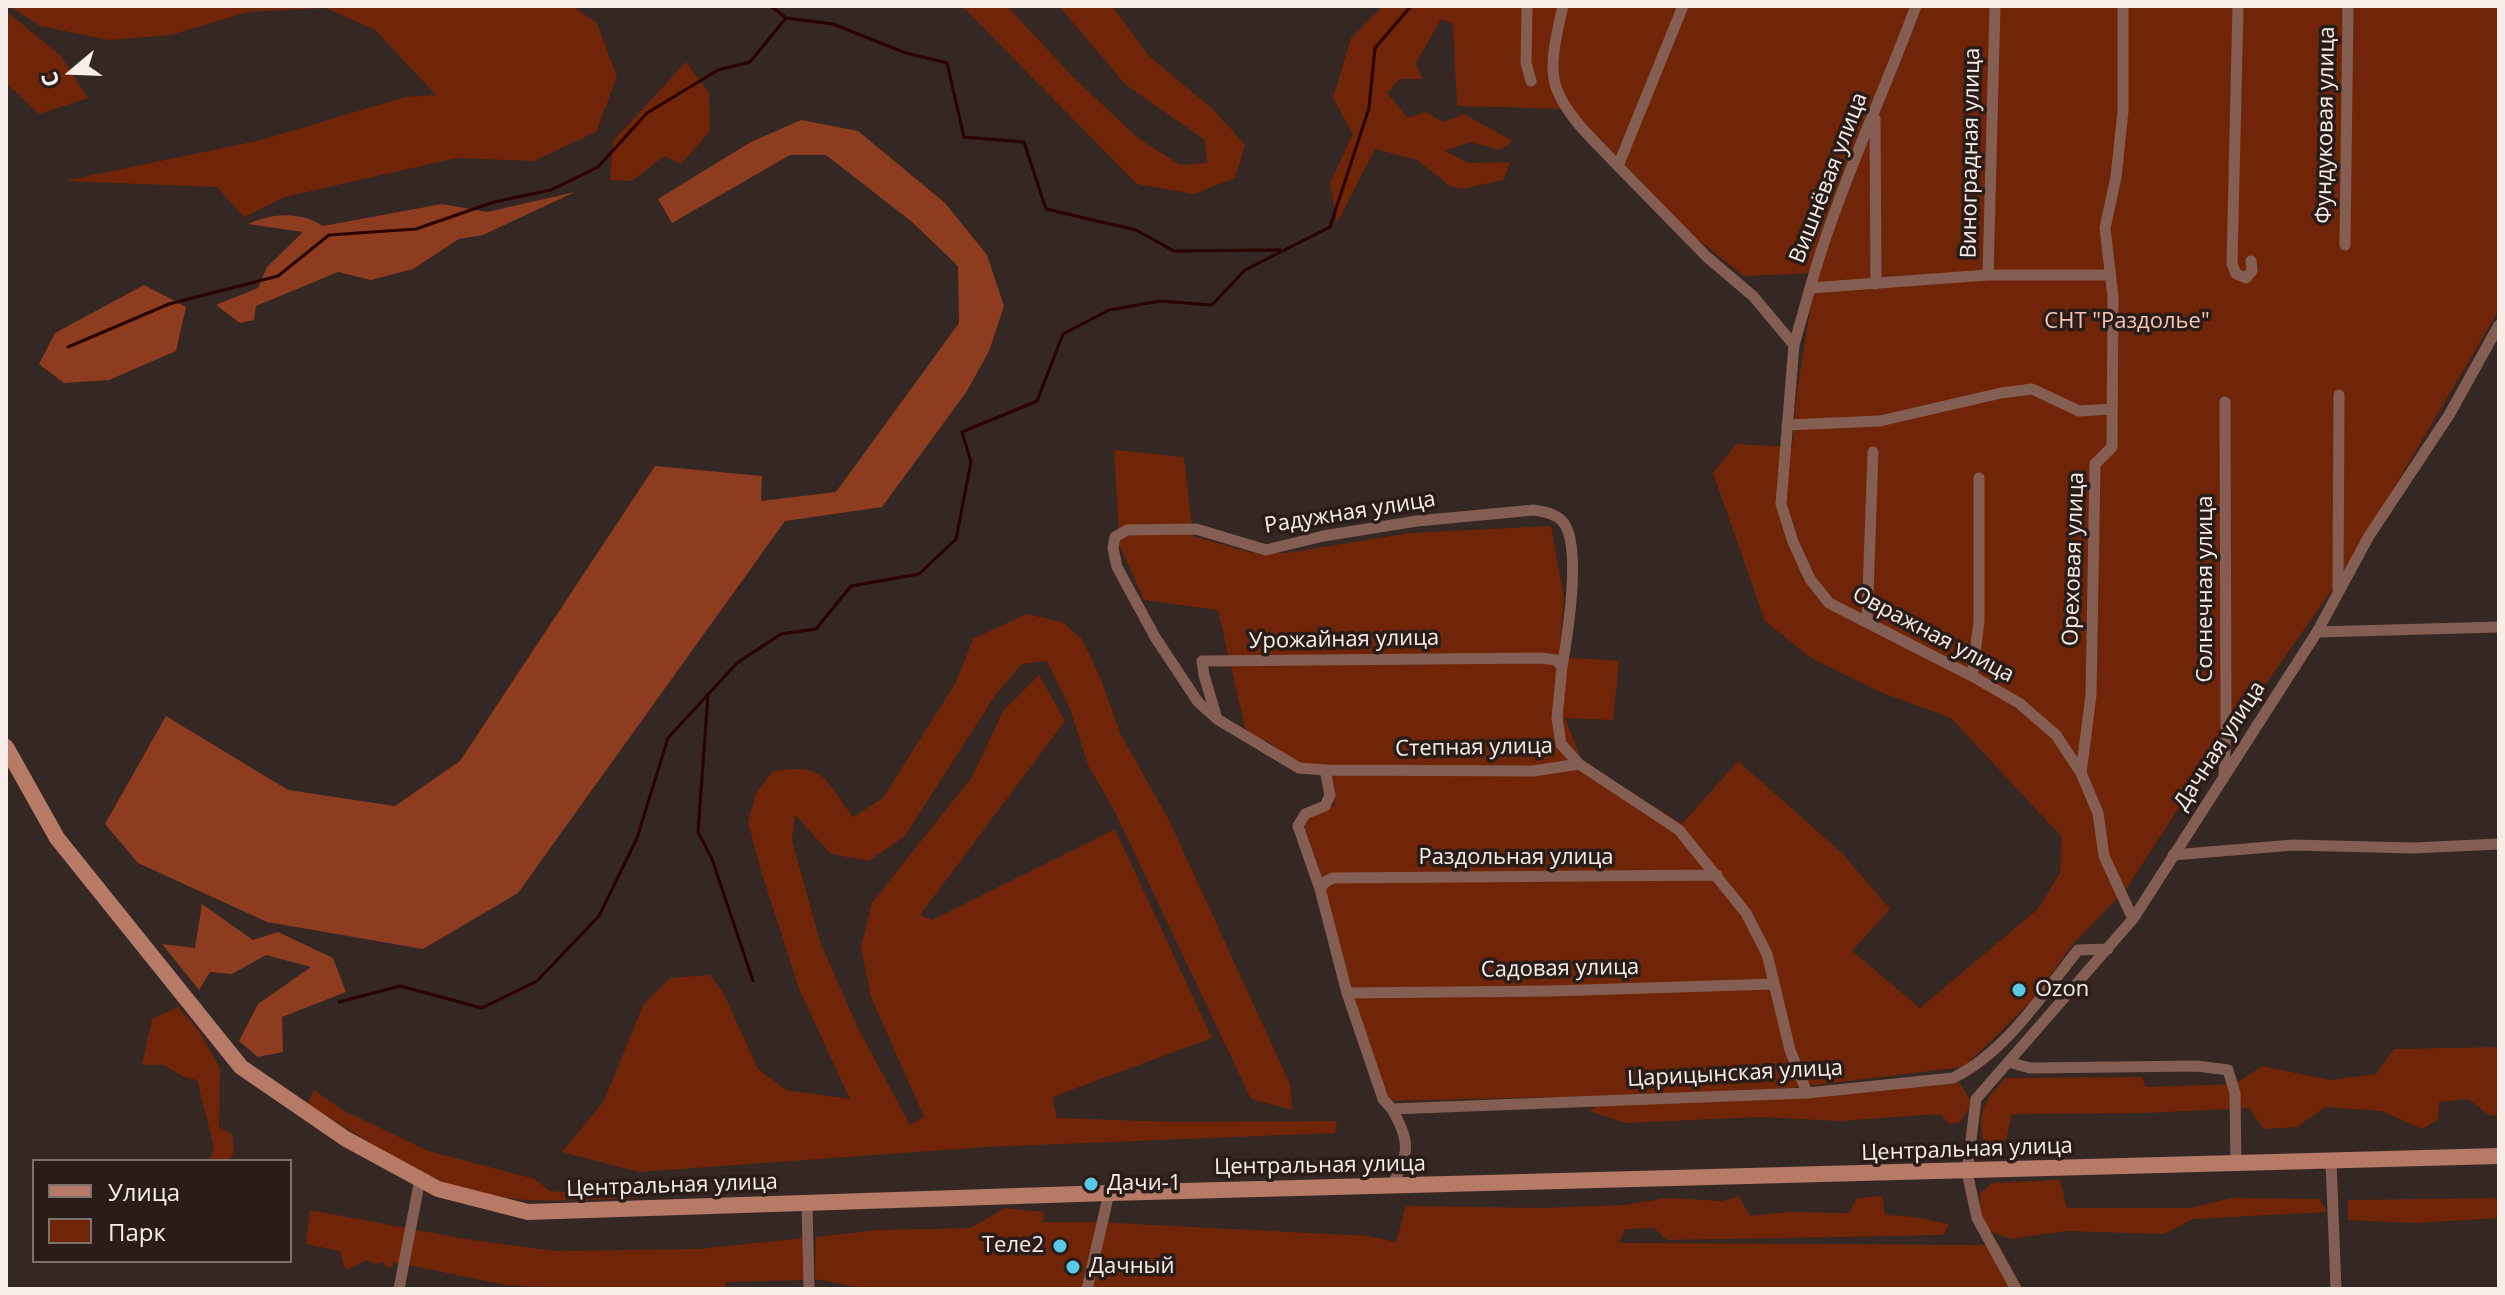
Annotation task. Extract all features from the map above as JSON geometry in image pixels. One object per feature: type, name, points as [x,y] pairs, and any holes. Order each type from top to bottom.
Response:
[{"type":"street","points":[[1527,6],[1526,63],[1531,81]]},
{"type":"street","points":[[1563,6],[1555,44],[1555,84],[1570,113],[1707,257],[1753,296],[1794,345]]},
{"type":"street","points":[[1618,166],[1683,6]]},
{"type":"street","name":"Вишнёвая улица","points":[[1916,6],[1824,238],[1810,288],[1988,275]]},
{"type":"street","name":"Виноградная улица","points":[[1995,6],[1988,275],[2109,275]]},
{"type":"street","name":"Ореховая улица","points":[[2081,773],[2091,695],[2095,464],[2112,447],[2113,297],[2105,228],[2116,177],[2123,111],[2123,6]]},
{"type":"street","points":[[2238,6],[2232,264],[2236,274],[2246,278],[2252,271],[2251,261]]},
{"type":"street","name":"Фундуковая улица","points":[[2345,245],[2348,6]]},
{"type":"street","points":[[1875,114],[1876,284]]},
{"type":"street","name":"Овражная улица","points":[[1810,288],[1794,345],[1781,504],[1793,542],[1810,579],[1829,603],[2019,703],[2056,735],[2081,773]]},
{"type":"street","name":"Дачная улица","points":[[2016,1289],[1977,1218],[1967,1172],[1976,1099],[2133,919],[2317,632],[2369,536],[2449,415],[2499,325]]},
{"type":"street","points":[[1787,425],[1880,421],[2001,393],[2032,389],[2079,411],[2112,409]]},
{"type":"street","points":[[2338,593],[2339,395]]},
{"type":"street","name":"Солнечная улица","points":[[2224,777],[2225,402]]},
{"type":"street","points":[[1867,622],[1873,452]]},
{"type":"street","points":[[1972,676],[1979,622],[1979,478]]},
{"type":"street","name":"Радужная улица","points":[[1217,719],[1198,702],[1155,637],[1117,567],[1113,548],[1115,537],[1127,530],[1196,529],[1266,550],[1323,536],[1417,521],[1534,510],[1550,513],[1563,521],[1570,535],[1573,591],[1562,667]]},
{"type":"street","points":[[2317,632],[2499,627]]},
{"type":"street","name":"Урожайная улица","points":[[1217,719],[1202,661],[1541,658],[1556,660],[1562,667]]},
{"type":"street","points":[[1562,667],[1557,718],[1561,744],[1579,764]]},
{"type":"street","points":[[1217,719],[1299,768],[1325,770],[1330,795],[1325,806],[1305,814],[1298,826],[1320,889],[1347,993],[1383,1099],[1406,1134],[1405,1160],[1392,1186]]},
{"type":"street","name":"Центральная улица","points":[[6,747],[57,838],[241,1067],[346,1139],[438,1189],[528,1212],[1109,1193],[2499,1156]]},
{"type":"street","name":"Степная улица","points":[[1325,770],[1533,771],[1579,764],[1679,830],[1746,913],[1767,954],[1790,1050],[1807,1093]]},
{"type":"street","points":[[2081,773],[2098,813],[2104,856],[2133,919]]},
{"type":"street","points":[[2173,855],[2293,845],[2413,848],[2499,844]]},
{"type":"street","name":"Раздольная улица","points":[[1320,889],[1333,878],[1717,875]]},
{"type":"street","name":"Царицынская улица","points":[[1392,1109],[1807,1093],[1953,1078],[1971,1069],[2003,1039],[2078,950],[2108,949]]},
{"type":"street","name":"Садовая улица","points":[[1347,993],[1774,984]]},
{"type":"street","points":[[2008,1062],[2030,1068],[2197,1066],[2228,1070],[2235,1093],[2236,1164]]},
{"type":"street","points":[[2331,1161],[2336,1289]]},
{"type":"street","points":[[399,1289],[420,1179]]},
{"type":"street","points":[[1087,1289],[1109,1193]]},
{"type":"street","points":[[807,1203],[809,1289]]},
{"type":"green space","points":[[9,6],[572,6],[597,23],[617,77],[596,132],[534,161],[456,158],[285,197],[244,217],[217,187],[64,181],[261,140],[405,97],[436,95],[375,30],[326,8],[248,12],[171,35],[109,40],[40,26]]},
{"type":"green space","points":[[962,6],[1007,6],[1073,77],[1138,138],[1180,165],[1207,163],[1205,140],[1126,85],[1059,6],[1112,6],[1150,57],[1214,110],[1245,145],[1235,178],[1194,194],[1137,184]]},
{"type":"green space","name":"СНТ \"Раздолье\"","points":[[1383,6],[2499,6],[2499,310],[2343,574],[2176,812],[2126,889],[2072,945],[2036,996],[1963,1067],[1791,1088],[1383,1101],[1303,820],[1335,805],[1326,765],[1293,764],[1269,742],[1246,732],[1218,610],[1144,600],[1120,546],[1114,450],[1184,457],[1193,536],[1252,553],[1287,553],[1409,533],[1551,526],[1564,598],[1559,657],[1619,661],[1613,720],[1565,718],[1582,761],[1682,824],[1738,761],[1842,853],[1890,909],[1852,951],[1920,1008],[2038,909],[2060,873],[2062,837],[1951,718],[1880,692],[1811,658],[1765,621],[1713,473],[1736,444],[1792,447],[1797,392],[1816,273],[1744,276],[1692,235],[1570,109],[1457,106],[1453,24],[1441,19],[1416,63],[1422,79],[1400,79],[1387,93],[1408,118],[1426,112],[1443,122],[1464,114],[1513,141],[1500,150],[1470,142],[1445,151],[1469,163],[1510,162],[1504,180],[1462,189],[1450,186],[1417,160],[1375,149],[1337,223],[1330,183],[1353,134],[1333,98],[1351,38]]},
{"type":"green space","points":[[6,11],[61,56],[88,98],[39,114],[6,83]]},
{"type":"green space","points":[[686,62],[709,93],[710,131],[681,164],[664,156],[632,181],[610,180],[613,141]]},
{"type":"green space","points":[[1026,614],[1062,622],[1082,639],[1121,735],[1170,822],[1290,1084],[1292,1110],[1251,1099],[1113,808],[1088,765],[1070,709],[1047,661],[1022,664],[996,694],[905,836],[869,861],[831,854],[795,815],[792,840],[820,942],[858,1028],[910,1125],[924,1117],[871,997],[861,947],[872,903],[972,777],[1003,711],[1039,675],[1065,721],[920,915],[932,920],[1115,829],[1212,1038],[1052,1097],[1057,1118],[1176,1122],[1337,1121],[1335,1133],[986,1147],[639,1172],[562,1152],[604,1101],[643,1005],[670,978],[710,975],[724,994],[758,1069],[786,1090],[850,1099],[800,991],[760,868],[748,822],[756,793],[773,771],[804,769],[822,776],[853,817],[883,798],[956,682],[973,639]]},
{"type":"green space","points":[[178,1007],[199,1031],[220,1068],[219,1127],[232,1134],[234,1152],[230,1159],[210,1159],[214,1147],[197,1080],[184,1077],[164,1065],[142,1065],[152,1019]]},
{"type":"green space","points":[[2499,1047],[2499,1116],[2489,1115],[2468,1099],[2439,1102],[2438,1119],[2422,1129],[2382,1111],[2325,1107],[2297,1127],[2264,1129],[2249,1108],[2012,1114],[2002,1158],[1985,1157],[1982,1114],[1989,1098],[2005,1078],[2142,1077],[2146,1087],[2235,1084],[2262,1066],[2330,1080],[2376,1074],[2394,1049]]},
{"type":"green space","points":[[1959,1082],[1972,1103],[1960,1122],[1950,1124],[1939,1114],[1839,1121],[1761,1117],[1626,1123],[1590,1111],[1602,1102]]},
{"type":"green space","points":[[314,1090],[341,1109],[428,1151],[535,1179],[550,1191],[641,1198],[516,1199],[454,1185],[410,1166],[307,1104]]},
{"type":"green space","points":[[2060,1180],[2067,1208],[2190,1208],[2231,1198],[2319,1199],[2327,1212],[2193,1219],[2164,1234],[2066,1231],[2010,1239],[1984,1229],[1980,1193],[1993,1183]]},
{"type":"green space","points":[[1739,1196],[1750,1216],[1788,1212],[1849,1213],[1857,1198],[1882,1196],[1885,1215],[1949,1224],[1943,1235],[1667,1240],[1654,1228],[1625,1229],[1619,1243],[1999,1245],[2023,1289],[867,1289],[815,1279],[816,1237],[878,1230],[971,1228],[1004,1208],[1044,1212],[1043,1222],[1368,1236],[1396,1242],[1406,1206],[1542,1208],[1624,1205],[1668,1198],[1722,1201]]},
{"type":"green space","points":[[2499,1198],[2499,1218],[2416,1223],[2348,1220],[2348,1200]]},
{"type":"green space","points":[[310,1210],[465,1239],[556,1251],[698,1249],[804,1238],[803,1280],[727,1282],[724,1289],[575,1289],[506,1285],[393,1262],[392,1268],[386,1267],[383,1262],[375,1264],[367,1260],[347,1270],[340,1251],[306,1244]]},
{"type":"shaded area","points":[[801,120],[858,131],[945,203],[987,255],[1004,306],[989,351],[967,391],[882,507],[785,521],[518,893],[423,949],[267,922],[138,863],[105,824],[166,716],[288,790],[395,806],[460,761],[655,466],[762,476],[761,501],[836,492],[959,323],[958,266],[912,222],[826,155],[790,155],[672,223],[658,199],[751,142]]},
{"type":"shaded area","points":[[575,192],[483,235],[459,239],[413,269],[371,280],[338,272],[256,306],[254,320],[240,323],[216,305],[258,288],[267,267],[303,232],[248,224],[257,220],[286,215],[305,218],[323,226],[442,204],[487,212]]},
{"type":"shaded area","points":[[144,285],[186,307],[176,351],[109,380],[64,383],[39,364],[55,333]]},
{"type":"shaded area","points":[[202,904],[253,940],[278,932],[333,958],[346,992],[282,1017],[283,1052],[258,1057],[239,1041],[258,1004],[311,967],[266,955],[232,974],[210,972],[199,990],[162,944],[195,948]]},
{"type":"waterway","points":[[771,6],[786,18]]},
{"type":"waterway","points":[[339,1002],[400,986],[482,1008],[537,981],[599,916],[637,838],[668,738],[737,663],[781,634],[816,629],[851,586],[919,574],[956,539],[971,462],[962,432],[1037,401],[1063,334],[1109,310],[1160,301],[1212,305],[1245,270],[1330,227],[1369,108],[1375,48],[1411,6]]},
{"type":"waterway","points":[[68,347],[169,304],[278,276],[329,235],[416,229],[494,202],[551,190],[598,167],[647,113],[718,70],[750,62],[786,18],[833,24],[906,53],[947,63],[964,137],[1024,142],[1046,209],[1136,230],[1174,251],[1280,250]]},
{"type":"waterway","points":[[708,695],[698,832],[712,859],[753,981]]},
{"type":"place","name":"Ozon","points":[[2019,990]]},
{"type":"place","name":"Дачи-1","points":[[1091,1184]]},
{"type":"place","name":"Теле2","points":[[1060,1246]]},
{"type":"place","name":"Дачный","points":[[1073,1267]]}]
